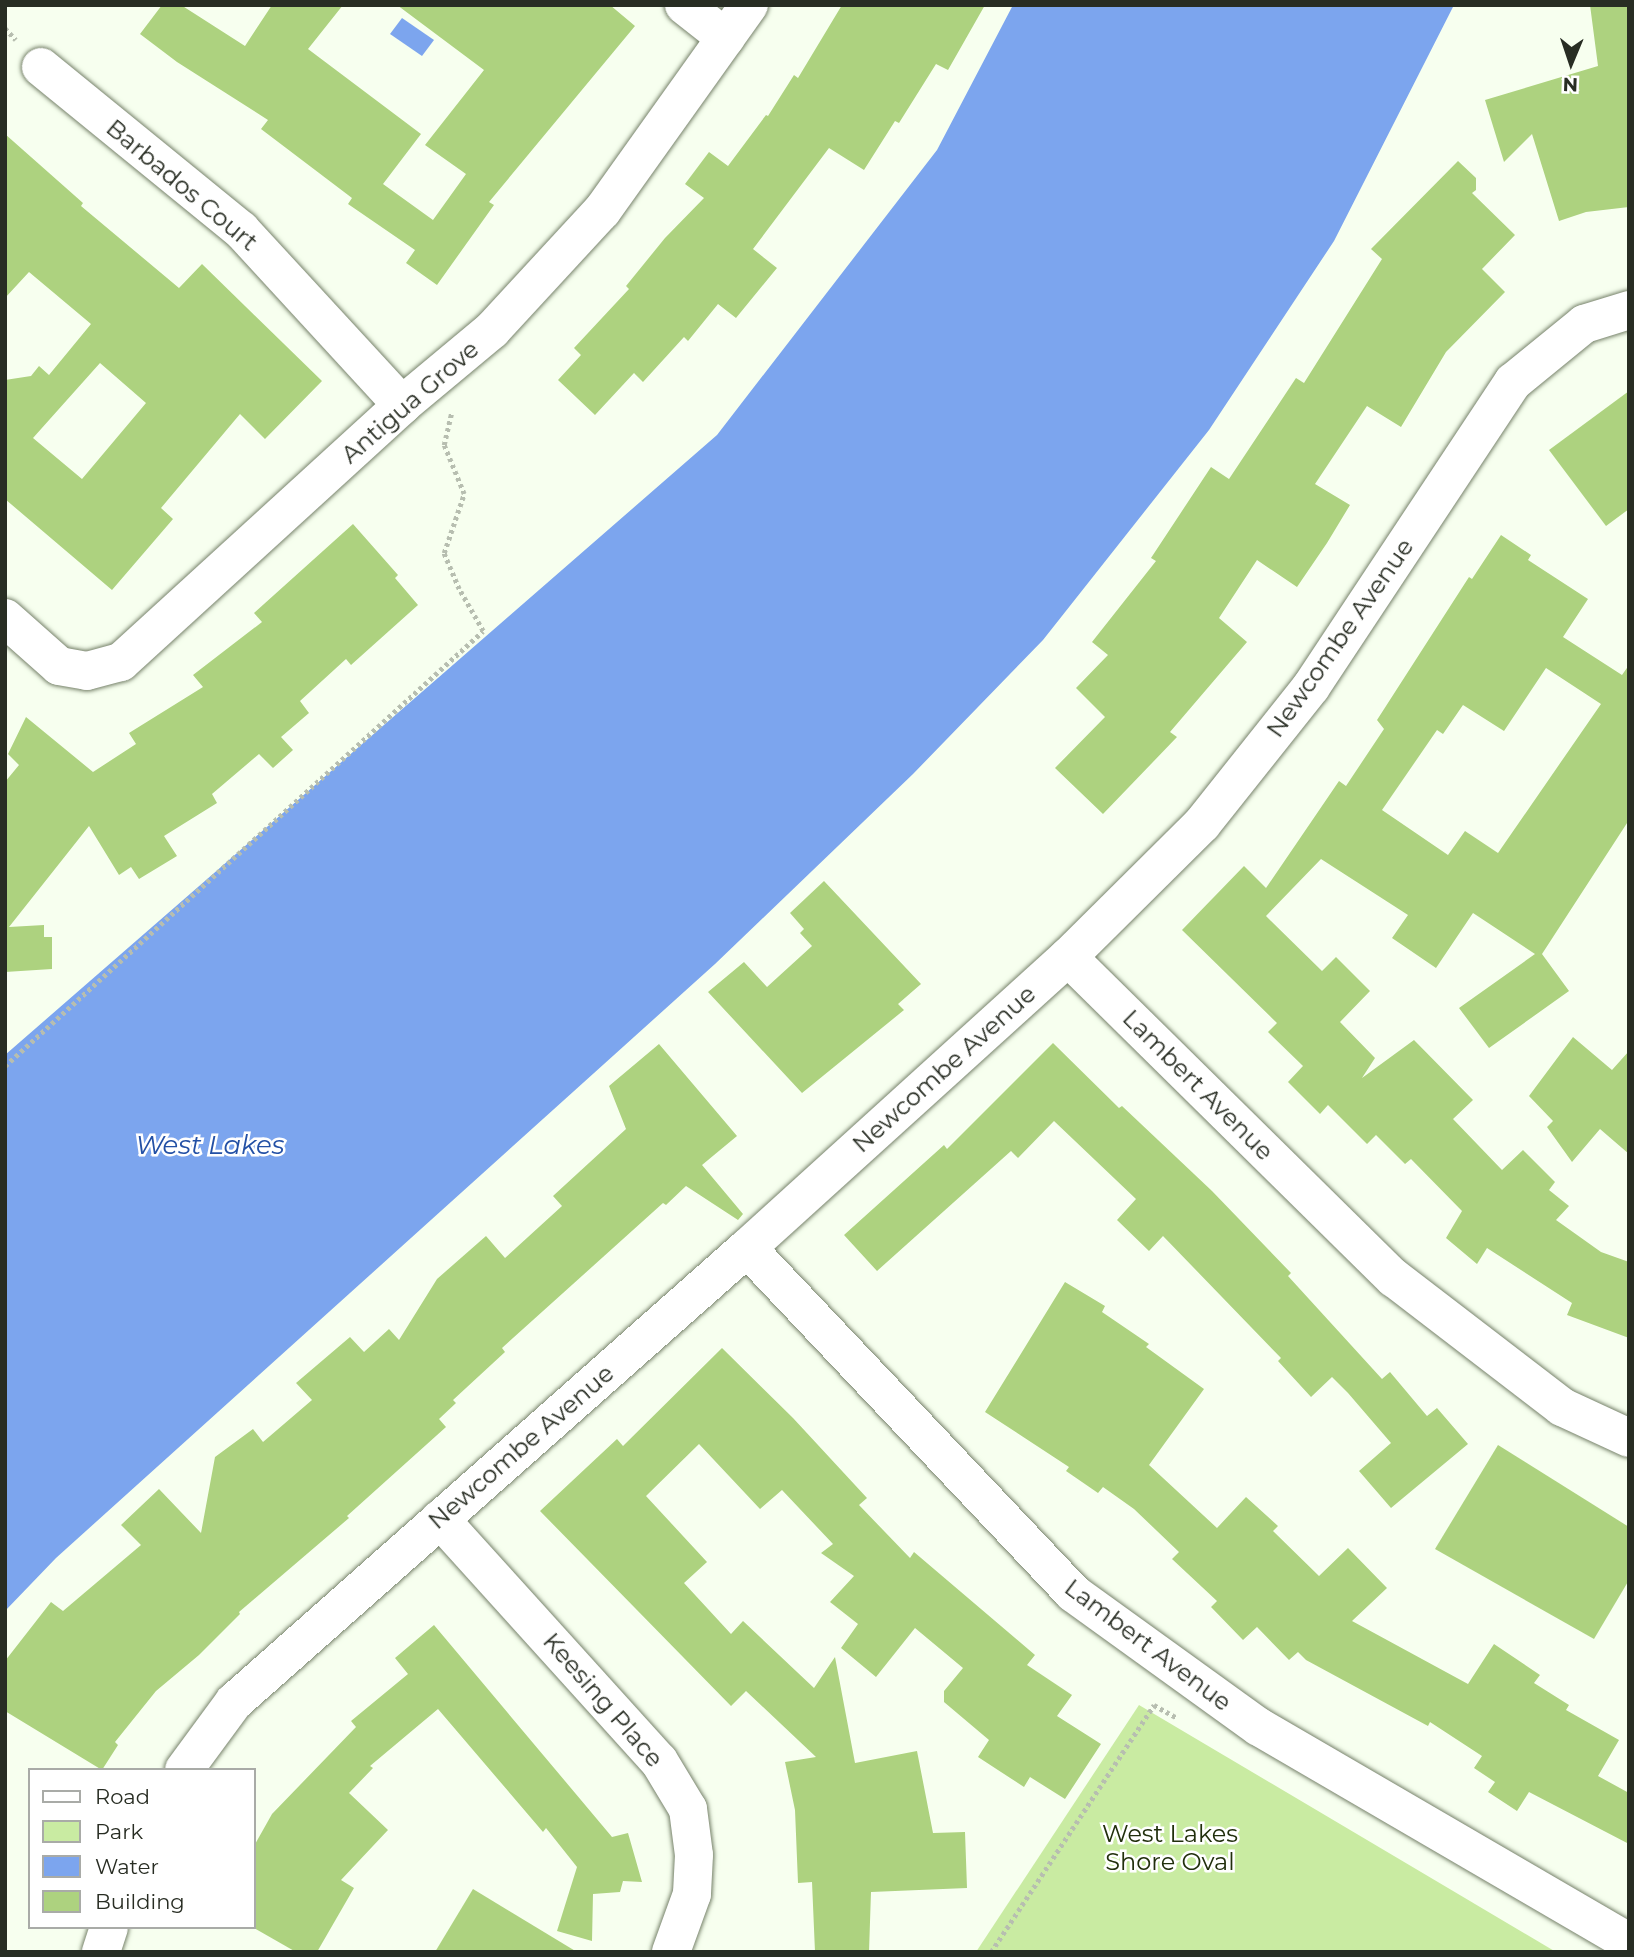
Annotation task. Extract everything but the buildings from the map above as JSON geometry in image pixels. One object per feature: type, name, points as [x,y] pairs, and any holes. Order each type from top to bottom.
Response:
[{"type":"street","points":[[684,5],[726,38]]},
{"type":"street","name":"Antigua Grove","points":[[5,618],[59,666],[87,671],[121,662],[402,405],[492,330],[602,211],[749,5]]},
{"type":"street","name":"Barbados Court","points":[[41,67],[241,230],[402,405]]},
{"type":"street","name":"Newcombe Avenue","points":[[185,1768],[234,1702],[747,1248],[1068,957],[1202,824],[1311,687],[1513,382],[1584,324],[1629,310]]},
{"type":"street","name":"Lambert Avenue","points":[[1068,957],[1394,1278],[1562,1407],[1629,1438]]},
{"type":"street","name":"Lambert Avenue","points":[[747,1248],[1073,1593],[1259,1727],[1629,1942]]},
{"type":"street","name":"Keesing Place","points":[[440,1519],[659,1761],[688,1809],[694,1855],[692,1894],[671,1952]]},
{"type":"street","points":[[101,1952],[108,1929]]},
{"type":"path","points":[[5,1066],[483,631],[459,589],[444,553],[464,494],[444,445],[452,406]]},
{"type":"path","points":[[991,1952],[1154,1705],[1178,1719]]},
{"type":"green space","name":"West Lakes Shore Oval","points":[[1139,1705],[1556,1952],[976,1952]]},
{"type":"water","name":"West Lakes","points":[[1013,5],[1454,5],[1334,241],[1209,430],[1043,640],[913,774],[715,964],[56,1558],[5,1611],[5,1055],[717,435],[937,150]]},
{"type":"water","points":[[402,18],[434,40],[422,56],[390,34]]}]
